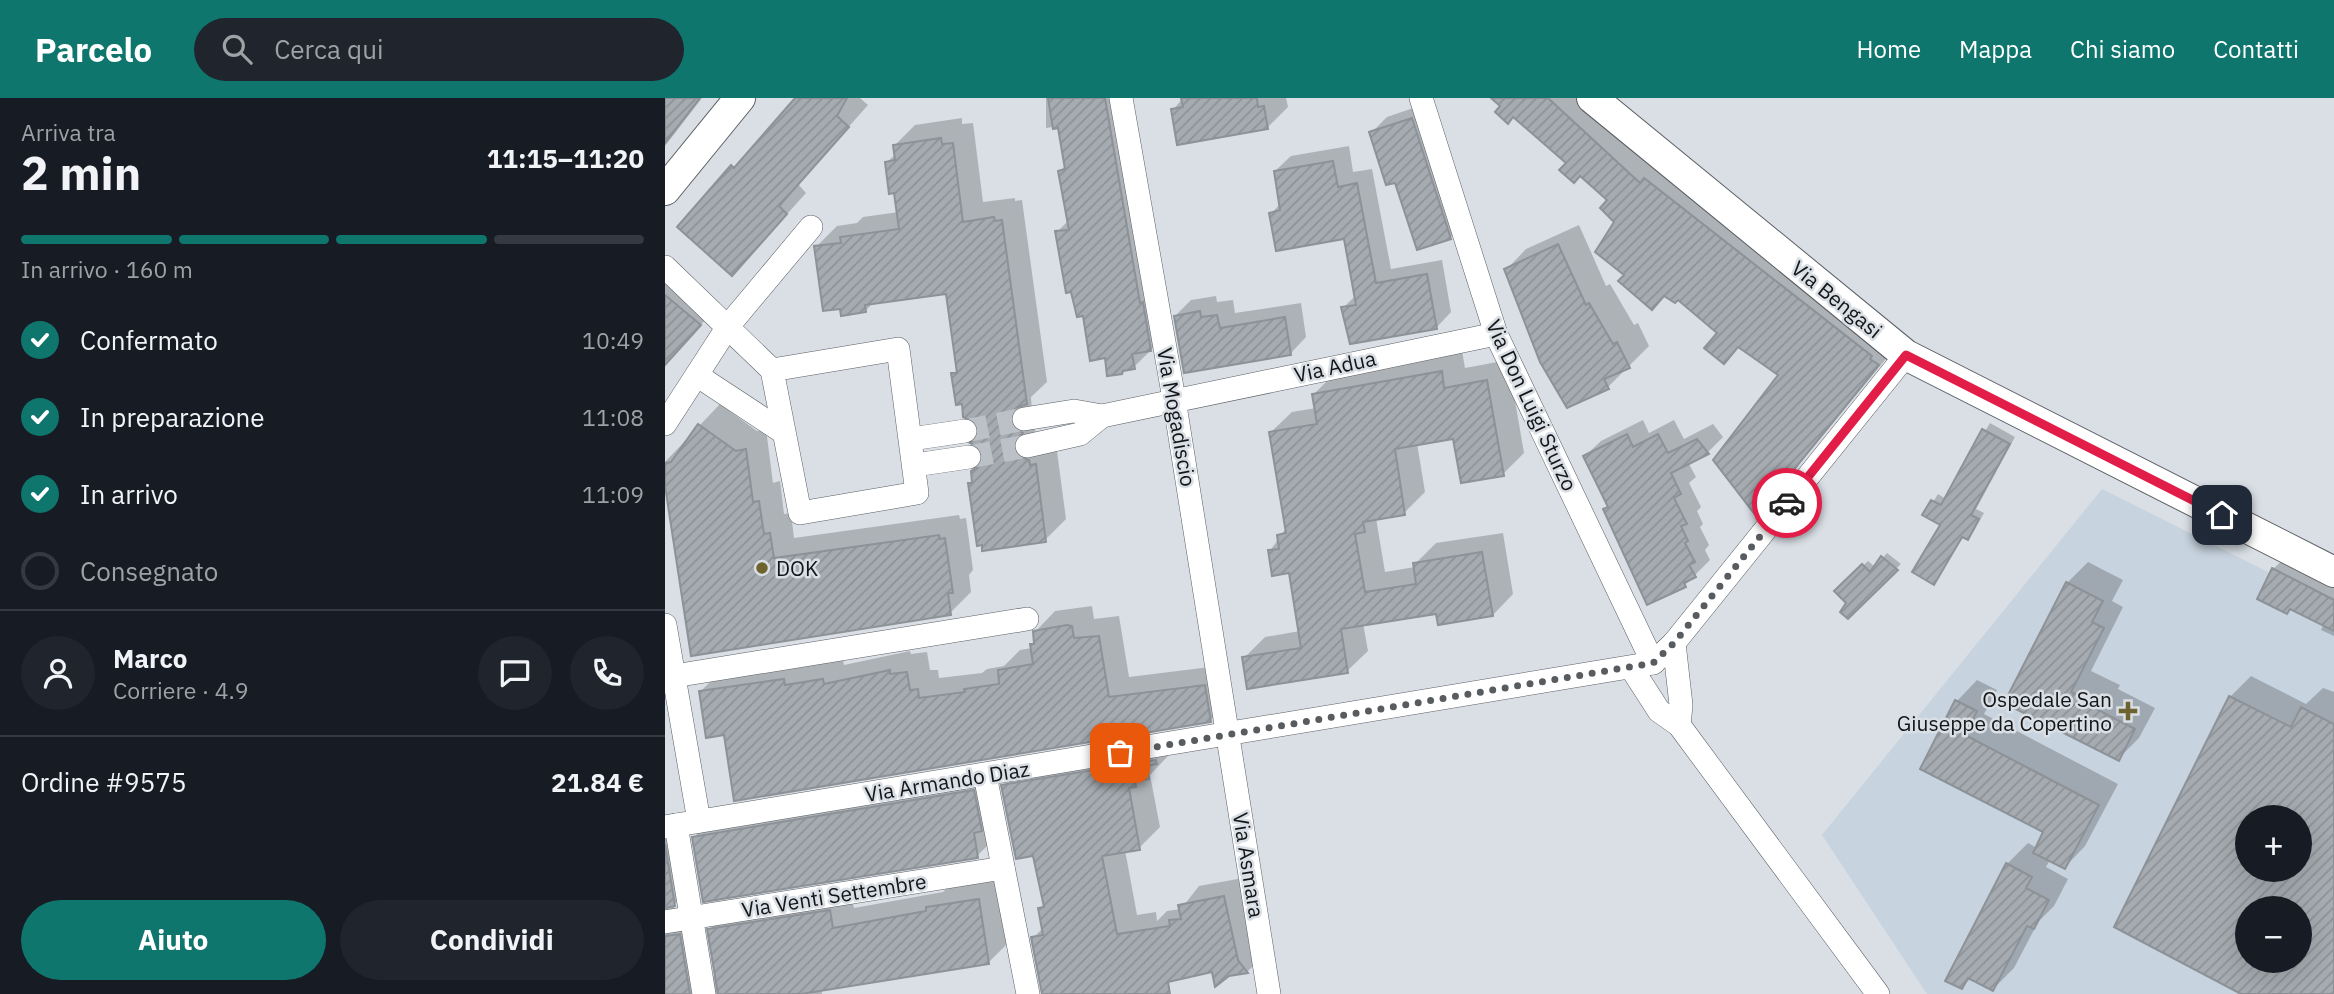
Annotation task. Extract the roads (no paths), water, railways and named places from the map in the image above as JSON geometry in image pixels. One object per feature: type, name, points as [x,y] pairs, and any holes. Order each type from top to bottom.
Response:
[{"type":"street","points":[[665,190],[740,98]]},
{"type":"street","name":"Via Mogadiscio","points":[[1121,98],[1229,736]]},
{"type":"street","name":"Via Don Luigi Sturzo","points":[[1421,98],[1496,334],[1643,666],[1659,711],[1679,725]]},
{"type":"street","name":"Via Bengasi","points":[[1592,98],[1906,355],[2334,572]]},
{"type":"street","points":[[665,424],[729,325],[811,227]]},
{"type":"street","points":[[665,267],[729,325],[772,370],[800,513],[918,493],[898,349],[772,370]]},
{"type":"street","name":"Via Adua","points":[[1102,416],[1496,334]]},
{"type":"street","points":[[1643,666],[1674,643],[1906,355]]},
{"type":"street","points":[[698,376],[783,432]]},
{"type":"street","points":[[1024,419],[1074,411],[1102,416]]},
{"type":"street","points":[[1027,446],[1080,434],[1102,416]]},
{"type":"street","points":[[911,439],[965,431]]},
{"type":"street","points":[[915,465],[969,457]]},
{"type":"street","points":[[674,676],[1027,620]]},
{"type":"street","points":[[665,625],[699,821]]},
{"type":"street","points":[[1674,643],[1681,705],[1679,725],[1878,994]]},
{"type":"street","name":"Via Armando Diaz","points":[[670,826],[1643,666]]},
{"type":"street","name":"Via Asmara","points":[[1229,736],[1269,994]]},
{"type":"street","points":[[985,775],[1028,994]]},
{"type":"street","points":[[670,826],[692,918],[703,994]]},
{"type":"street","name":"Via Venti Settembre","points":[[665,922],[1003,868]]},
{"type":"tunnel","points":[[965,431],[1024,419]]},
{"type":"tunnel","points":[[969,457],[1027,446]]},
{"type":"place","name":"DOK","points":[[762,568]]},
{"type":"place","name":"Ospedale San Giuseppe da Copertino","points":[[2128,711]]}]
